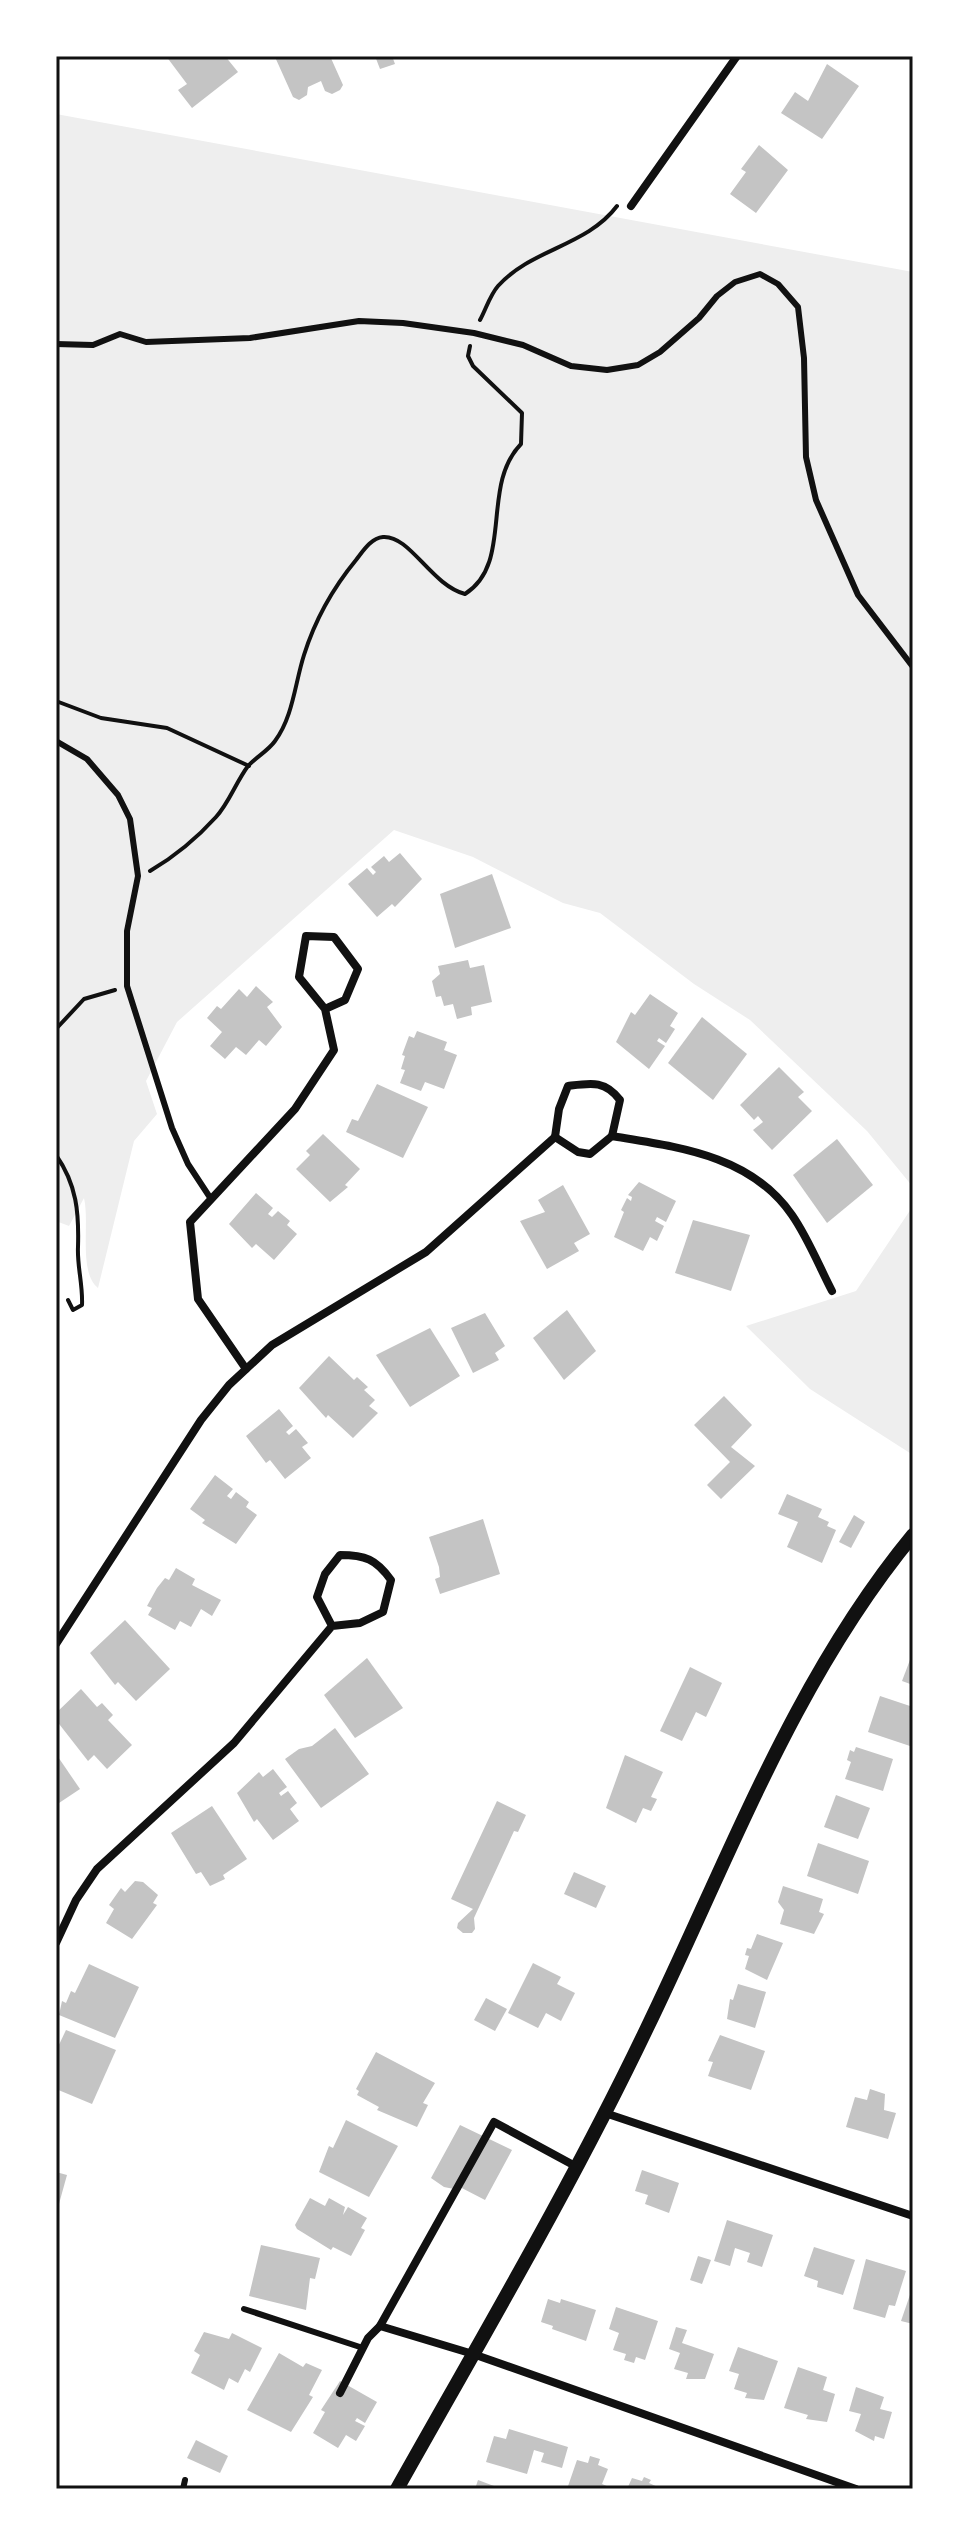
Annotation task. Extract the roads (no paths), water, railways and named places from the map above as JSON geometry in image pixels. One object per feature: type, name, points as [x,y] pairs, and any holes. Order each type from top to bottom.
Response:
[{"type":"street","points":[[631,206],[737,56]]},
{"type":"street","points":[[246,1369],[198,1299],[190,1222],[295,1109],[334,1050],[325,1009],[299,977],[306,936],[334,937],[358,969],[345,1000],[325,1009]]},
{"type":"street","points":[[56,1644],[201,1420],[246,1369],[272,1345],[426,1252],[555,1137],[559,1109],[568,1086],[597,1082],[611,1088],[620,1100],[612,1136],[590,1154],[578,1152],[555,1137]]},
{"type":"street","points":[[612,1136],[696,1149],[761,1181],[792,1215],[832,1291]]},
{"type":"street","points":[[397,2489],[605,2113],[789,1728],[838,1636],[869,1588],[913,1535]]},
{"type":"street","points":[[56,1943],[76,1900],[97,1869],[234,1743],[332,1626],[360,1623],[383,1612],[391,1580],[378,1562],[358,1555],[340,1555],[325,1574],[317,1597],[332,1626]]},
{"type":"street","points":[[605,2113],[913,2216]]},
{"type":"street","points":[[340,2393],[494,2122],[577,2167]]},
{"type":"street","points":[[380,2326],[473,2354],[856,2489]]},
{"type":"lane","points":[[56,344],[93,345],[120,334],[146,342],[250,338],[359,321],[403,323],[474,333],[523,345],[571,366],[607,370],[638,365],[660,352],[699,318],[717,296],[735,282],[760,274],[778,284],[798,307],[804,358],[806,457],[816,500],[858,595],[913,667]]},
{"type":"lane","points":[[56,741],[87,759],[118,795],[130,819],[138,876],[127,931],[127,986],[172,1128],[188,1164],[211,1199]]},
{"type":"lane","points":[[244,2309],[363,2348]]},
{"type":"lane","points":[[183,2489],[185,2480]]}]
